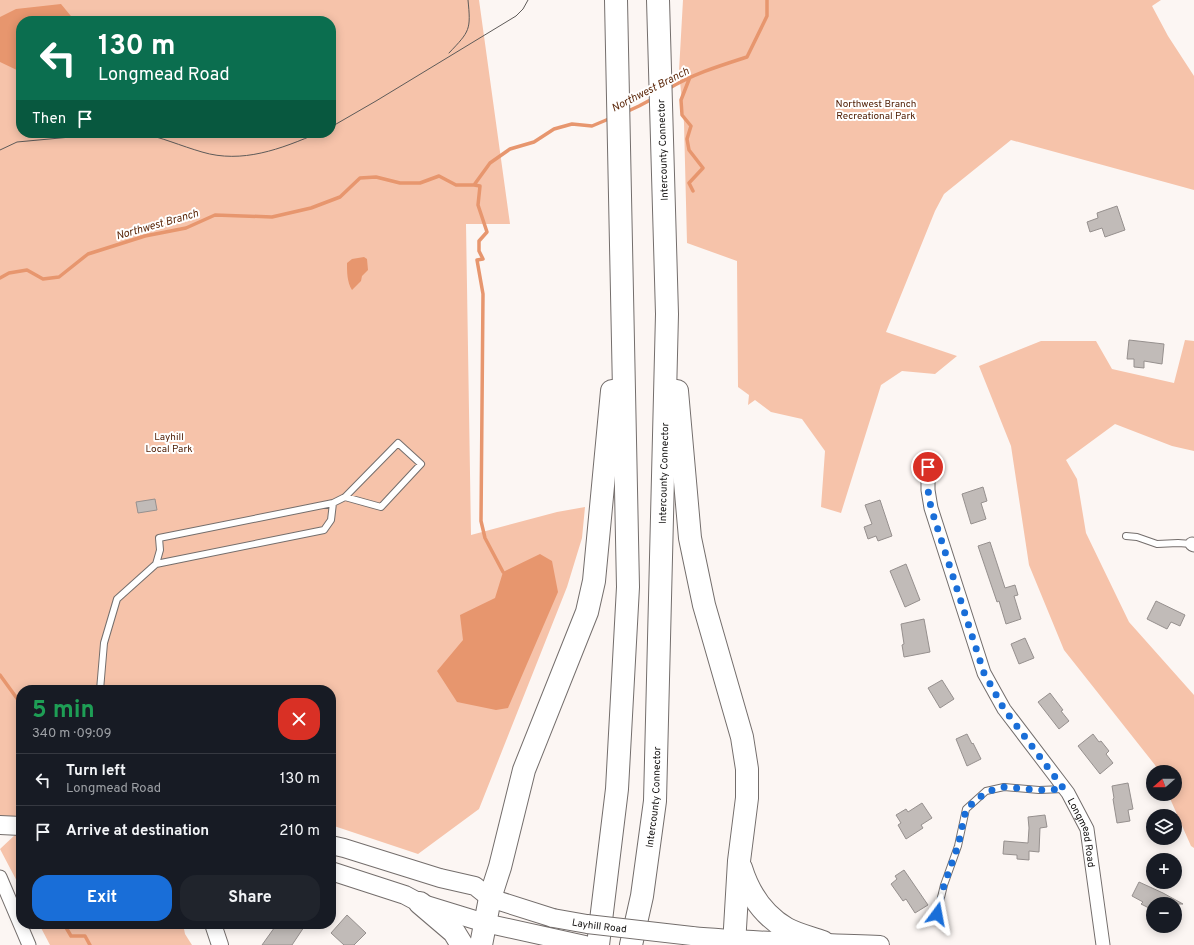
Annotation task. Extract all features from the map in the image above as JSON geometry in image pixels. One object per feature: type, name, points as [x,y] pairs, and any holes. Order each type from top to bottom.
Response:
[{"type":"highway","points":[[598,945],[617,789],[628,587],[616,0]]},
{"type":"highway","name":"Intercounty Connector","points":[[631,945],[642,896],[655,801],[667,314],[658,0]]},
{"type":"highway","points":[[480,945],[490,898],[500,867],[524,770],[587,612],[594,581],[621,291]]},
{"type":"highway","points":[[667,314],[678,396],[690,538],[704,605],[742,737],[747,769],[747,798],[739,861],[735,943]]},
{"type":"highway","points":[[739,861],[746,885],[768,915],[788,929],[823,942]]},
{"type":"highway","points":[[420,903],[454,932],[462,945]]},
{"type":"main road","points":[[0,824],[16,826]]},
{"type":"main road","name":"Layhill Road","points":[[336,847],[440,878],[475,886],[490,898],[553,918],[587,924],[692,936],[735,943],[823,942],[880,945]]},
{"type":"main road","points":[[336,873],[405,895],[420,903],[485,923],[585,945]]},
{"type":"street","name":"Longmead Road","points":[[928,467],[928,490],[931,508],[984,673],[1004,709],[1064,789],[1087,829],[1103,945]]},
{"type":"street","points":[[0,877],[16,915]]},
{"type":"street","points":[[22,929],[29,945]]},
{"type":"street","points":[[215,929],[220,945]]},
{"type":"lane","points":[[156,564],[160,550],[159,538],[333,503],[345,497],[398,444],[421,464],[381,507],[345,497]]},
{"type":"lane","points":[[100,685],[104,643],[117,599],[156,564],[324,530],[331,520],[333,503]]},
{"type":"lane","points":[[1126,536],[1137,537],[1157,544],[1178,542],[1193,544]]},
{"type":"lane","points":[[937,914],[944,885],[958,846],[966,809],[986,792],[1004,787],[1039,790],[1064,789]]},
{"type":"green space","name":"Layhill Local Park","points":[[0,0],[479,0],[510,224],[466,224],[471,535],[557,512],[585,507],[582,538],[567,587],[479,809],[418,854],[336,827],[336,685],[16,685],[16,821],[0,820]]},
{"type":"green space","name":"Northwest Branch Recreational Park","points":[[683,0],[1161,0],[1152,6],[1168,36],[1194,76],[1194,190],[1011,140],[944,194],[935,211],[886,332],[957,356],[935,374],[902,371],[881,385],[841,513],[821,507],[825,451],[802,419],[771,412],[755,400],[748,405],[749,395],[738,387],[737,261],[687,243],[684,123],[679,71]]},
{"type":"green space","points":[[1185,340],[1194,341],[1194,451],[1172,446],[1115,424],[1066,460],[1077,479],[1086,533],[1129,622],[1194,695],[1194,848],[1191,846],[1182,826],[1182,809],[1175,809],[1171,801],[1182,801],[1182,765],[1155,765],[1064,650],[1029,565],[1011,446],[979,366],[1041,341],[1096,341],[1112,369],[1174,383]]},
{"type":"green space","points":[[16,834],[16,879],[0,849]]},
{"type":"green space","points":[[42,929],[184,929],[185,934],[192,945],[50,945]]},
{"type":"shaded area","points":[[61,4],[71,16],[16,16],[16,70],[0,62],[0,17],[16,9]]},
{"type":"shaded area","points":[[364,257],[367,259],[368,270],[362,276],[361,281],[352,290],[348,280],[347,263],[352,259]]},
{"type":"shaded area","points":[[540,554],[552,561],[558,592],[508,708],[496,710],[457,702],[437,671],[463,640],[460,615],[495,598],[503,572]]},
{"type":"building","points":[[1117,206],[1125,230],[1105,237],[1102,228],[1090,232],[1087,222],[1098,218],[1097,213]]},
{"type":"building","points":[[1129,340],[1164,344],[1162,364],[1144,361],[1144,368],[1134,367],[1134,359],[1127,359]]},
{"type":"building","points":[[983,487],[987,501],[981,503],[986,519],[971,524],[962,494]]},
{"type":"building","points":[[155,499],[157,510],[138,513],[136,502]]},
{"type":"building","points":[[880,500],[892,536],[878,541],[876,536],[868,539],[864,527],[872,524],[865,505]]},
{"type":"building","points":[[990,542],[1005,588],[1015,585],[1018,595],[1014,596],[1021,619],[1006,624],[978,546]]},
{"type":"building","points":[[906,564],[920,600],[905,607],[890,571]]},
{"type":"building","points":[[1156,601],[1185,615],[1180,626],[1171,622],[1167,629],[1147,619]]},
{"type":"building","points":[[924,619],[930,652],[904,657],[901,624]]},
{"type":"building","points":[[1025,638],[1034,658],[1019,664],[1011,644]]},
{"type":"building","points":[[942,680],[954,699],[940,708],[928,688]]},
{"type":"building","points":[[1050,693],[1063,710],[1061,711],[1069,721],[1059,729],[1038,702]]},
{"type":"building","points":[[967,734],[981,759],[967,766],[956,739]]},
{"type":"building","points":[[1093,734],[1109,751],[1106,754],[1113,763],[1100,774],[1078,746]]},
{"type":"building","points":[[1128,783],[1133,809],[1128,810],[1130,821],[1117,823],[1112,786]]},
{"type":"building","points":[[922,803],[932,818],[921,825],[923,828],[906,839],[898,825],[901,823],[896,815],[906,809],[908,812]]},
{"type":"building","points":[[1045,815],[1047,827],[1040,828],[1039,852],[1029,851],[1029,860],[1017,859],[1017,855],[1003,854],[1004,841],[1028,843],[1028,817]]},
{"type":"building","points":[[904,870],[928,905],[915,913],[906,899],[903,901],[891,884],[897,879],[895,876]]},
{"type":"building","points":[[1139,882],[1146,885],[1146,889],[1154,889],[1170,897],[1146,897],[1146,906],[1141,904],[1143,902],[1132,896]]},
{"type":"building","points":[[347,915],[366,933],[354,945],[344,945],[331,933]]},
{"type":"building","points":[[273,929],[303,929],[292,945],[262,945]]},
{"type":"waterway","name":"Northwest Branch","points":[[668,89],[716,67],[747,57],[767,16],[767,0]]},
{"type":"waterway","points":[[690,77],[681,100],[682,115],[691,126],[687,139],[689,150],[703,168],[689,183],[693,191]]},
{"type":"waterway","name":"Northwest Branch","points":[[626,112],[654,98]]},
{"type":"waterway","name":"Northwest Branch","points":[[0,278],[9,273],[27,270],[43,279],[59,277],[88,254],[145,236],[186,228],[215,215],[272,217],[311,208],[340,197],[360,178],[376,177],[400,183],[420,183],[439,176],[456,185],[474,185],[490,163],[510,149],[534,142],[554,129],[572,124],[592,126],[611,118]]},
{"type":"waterway","points":[[474,185],[480,186],[478,205],[487,232],[479,241],[479,251],[483,259],[477,260],[483,294],[481,521],[485,538],[503,572]]},
{"type":"waterway","points":[[0,675],[16,697]]},
{"type":"waterway","points":[[67,929],[71,936],[85,936],[90,945]]},
{"type":"tram line","points":[[449,53],[468,30],[468,0]]},
{"type":"tram line","points":[[336,124],[516,16],[523,9],[528,0]]},
{"type":"tram line","points":[[0,150],[17,142],[60,138]]},
{"type":"tram line","points":[[159,138],[202,152],[232,156],[261,153],[305,138]]},
{"type":"route","points":[[928,467],[928,490],[931,508],[984,673],[1004,709],[1064,789],[1039,790],[1004,787],[986,792],[966,809],[958,846],[944,885],[937,914]]}]
